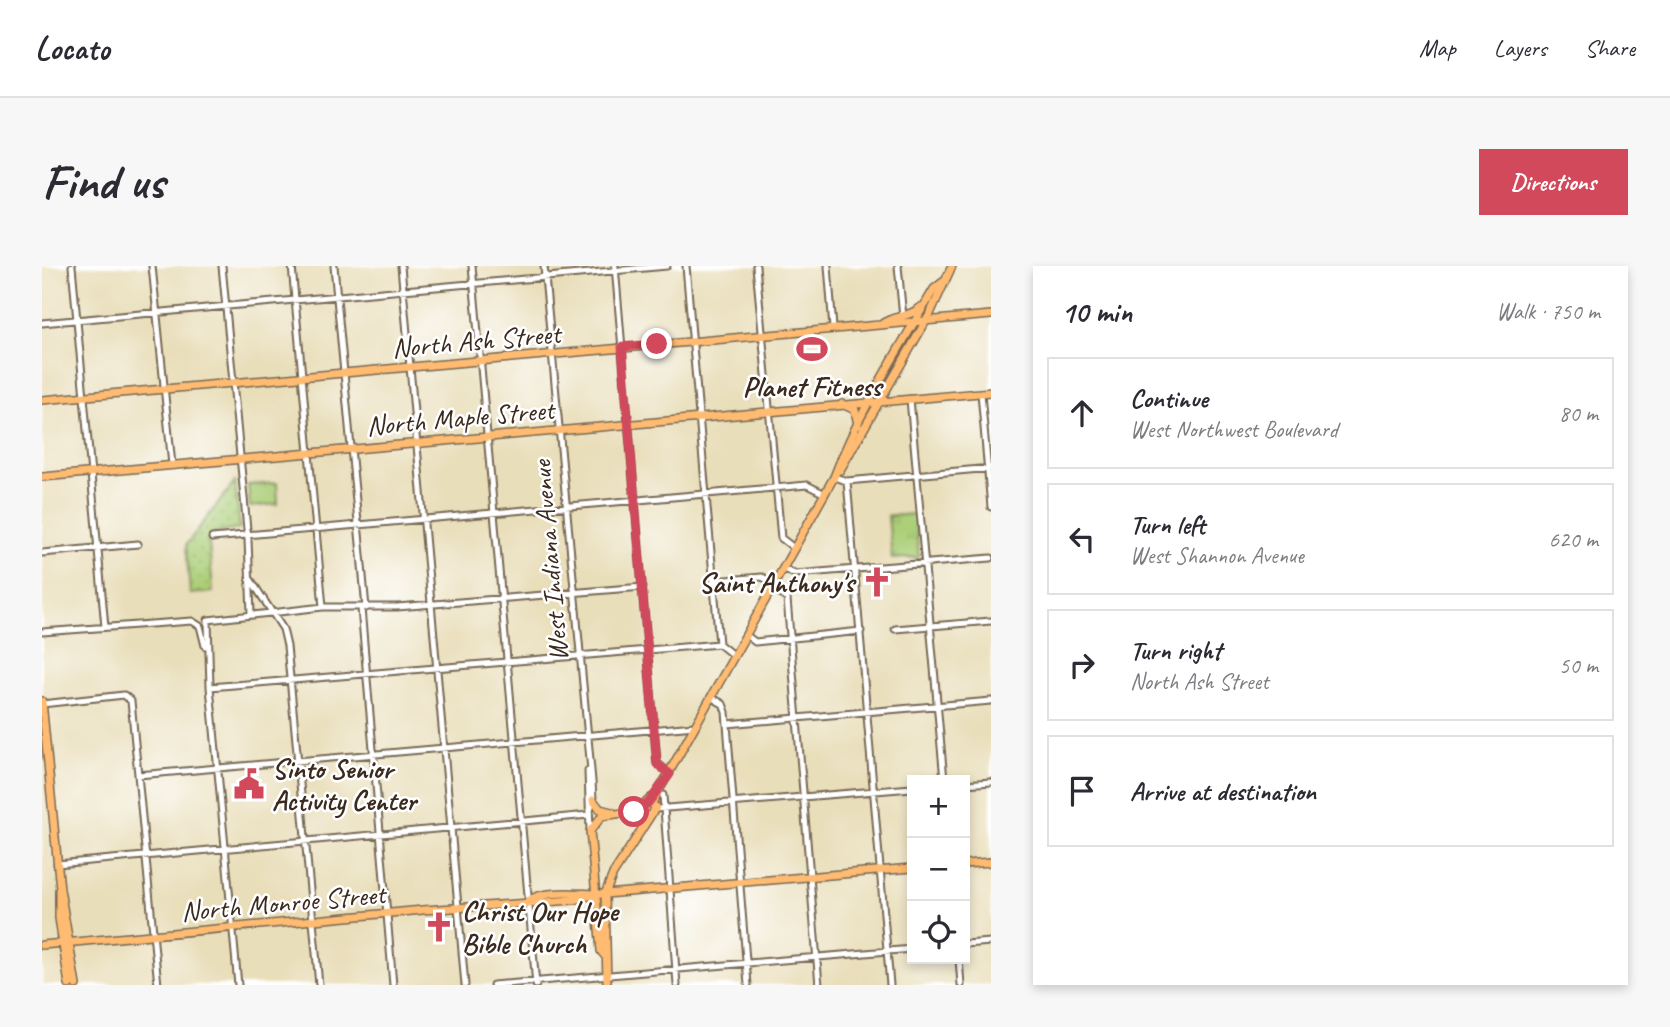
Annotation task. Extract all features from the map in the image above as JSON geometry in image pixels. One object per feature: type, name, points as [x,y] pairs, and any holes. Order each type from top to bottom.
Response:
[{"type":"main road","points":[[834,477],[926,321],[952,266]]},
{"type":"main road","points":[[605,894],[613,874],[659,809],[652,803],[825,494],[858,425],[914,323],[934,289],[943,282]]},
{"type":"main road","points":[[937,301],[943,315],[951,319]]},
{"type":"main road","points":[[882,324],[889,319],[911,315],[926,302]]},
{"type":"main road","name":"North Ash Street","points":[[42,400],[991,315]]},
{"type":"main road","name":"North Maple Street","points":[[42,477],[841,403],[991,392]]},
{"type":"main road","points":[[841,403],[855,410],[858,425]]},
{"type":"main road","points":[[42,703],[60,889],[57,896],[76,985]]},
{"type":"main road","points":[[590,831],[602,816],[643,807],[659,791]]},
{"type":"main road","points":[[593,800],[600,809],[624,812],[640,818],[645,827]]},
{"type":"main road","name":"West Indiana Avenue","points":[[590,831],[601,951],[605,956],[607,985]]},
{"type":"main road","points":[[970,864],[991,862]]},
{"type":"main road","name":"North Monroe Street","points":[[42,945],[528,901],[543,896],[589,892],[605,894],[907,869]]},
{"type":"main road","name":"West Indiana Avenue","points":[[605,894],[608,951],[605,956]]},
{"type":"main road","points":[[67,943],[69,985]]},
{"type":"street","points":[[72,266],[104,627]]},
{"type":"street","points":[[152,266],[172,465]]},
{"type":"street","points":[[222,266],[251,580],[251,614]]},
{"type":"street","points":[[292,266],[323,607]]},
{"type":"street","points":[[334,266],[358,526],[367,673],[393,985]]},
{"type":"street","points":[[401,266],[465,985]]},
{"type":"street","points":[[472,266],[536,983]]},
{"type":"street","name":"West Indiana Avenue","points":[[544,266],[593,800],[589,815]]},
{"type":"street","points":[[42,323],[474,284],[615,268],[667,266]]},
{"type":"street","points":[[685,266],[719,644]]},
{"type":"street","points":[[756,266],[781,538],[794,548]]},
{"type":"street","points":[[828,266],[833,328]]},
{"type":"street","points":[[898,266],[903,317]]},
{"type":"street","points":[[615,268],[657,764],[670,774]]},
{"type":"street","points":[[981,393],[991,507]]},
{"type":"street","points":[[910,399],[944,775]]},
{"type":"street","points":[[834,477],[847,481],[989,469]]},
{"type":"street","points":[[847,481],[890,985]]},
{"type":"street","points":[[212,538],[811,485],[825,494]]},
{"type":"street","points":[[42,553],[138,544]]},
{"type":"street","points":[[783,569],[795,574],[991,558]]},
{"type":"street","points":[[713,581],[762,577],[787,599],[819,985]]},
{"type":"street","points":[[251,580],[283,629],[319,985]]},
{"type":"street","points":[[239,985],[210,687],[208,620],[323,607],[363,608],[432,604],[643,587]]},
{"type":"street","points":[[895,629],[991,621]]},
{"type":"street","points":[[42,632],[198,622],[208,658]]},
{"type":"street","points":[[746,635],[755,642],[860,632]]},
{"type":"street","points":[[210,687],[719,644],[734,656]]},
{"type":"street","points":[[42,703],[128,697],[158,985]]},
{"type":"street","points":[[712,697],[723,704],[727,724],[748,985]]},
{"type":"street","points":[[727,724],[991,701]]},
{"type":"street","points":[[138,775],[695,726]]},
{"type":"street","name":"West Indiana Avenue","points":[[589,769],[590,831]]},
{"type":"street","points":[[970,784],[991,782]]},
{"type":"street","points":[[677,985],[659,809],[907,788]]},
{"type":"street","points":[[57,863],[589,815]]},
{"type":"street","points":[[970,944],[991,942]]},
{"type":"street","points":[[493,985],[907,949]]},
{"type":"street","points":[[959,964],[961,985]]},
{"type":"green space","points":[[235,482],[240,529],[213,533],[209,543],[213,592],[190,594],[186,545]]},
{"type":"green space","points":[[277,483],[278,504],[250,507],[248,485]]},
{"type":"green space","points":[[915,514],[919,557],[892,559],[888,516]]},
{"type":"place","name":"Planet Fitness","points":[[812,349]]},
{"type":"place","name":"Saint Anthony's","points":[[877,582]]},
{"type":"place","name":"Sinto Senior Activity Center","points":[[249,784]]},
{"type":"place","name":"Christ Our Hope Bible Church","points":[[439,927]]},
{"type":"route","points":[[634,812],[648,803],[670,774],[657,764],[622,347],[657,344]]}]
